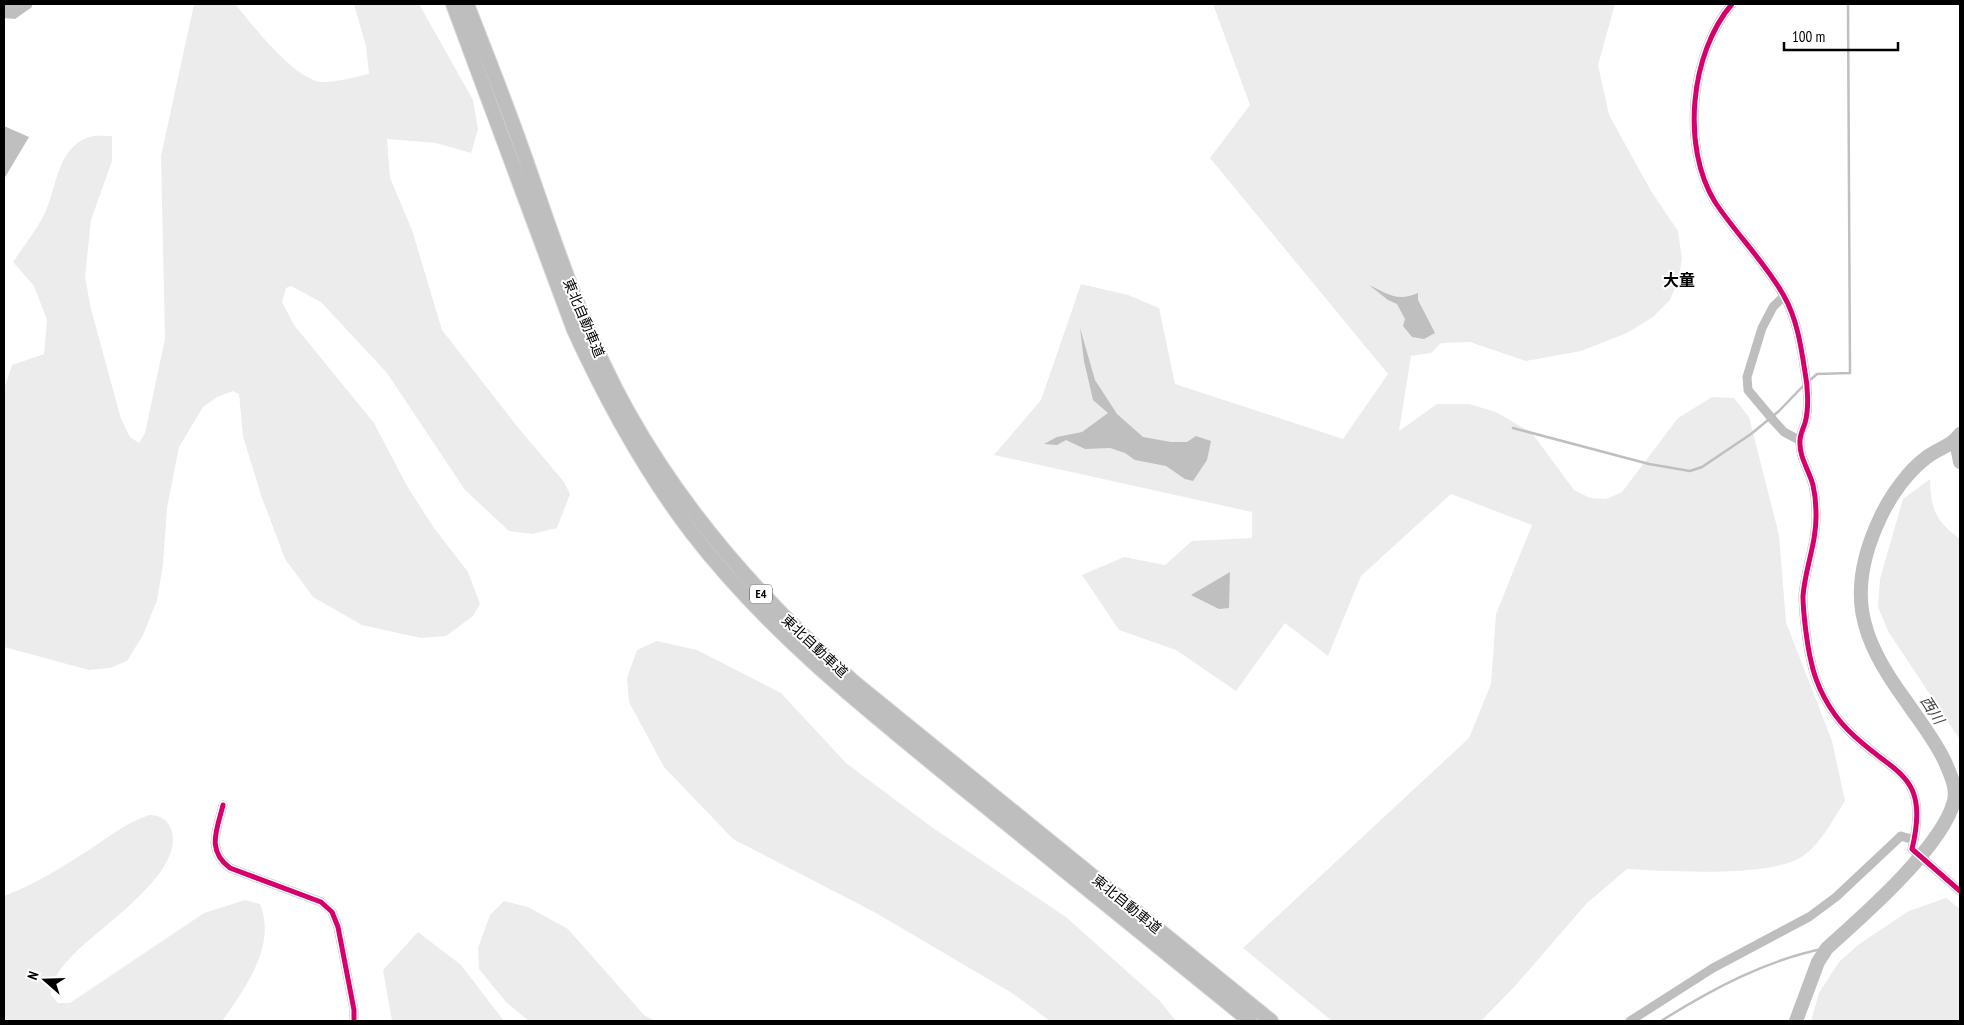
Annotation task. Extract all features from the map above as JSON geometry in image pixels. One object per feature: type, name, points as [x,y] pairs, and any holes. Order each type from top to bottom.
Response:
[{"type":"highway","name":"東北自動車道","points":[[453,4],[574,330],[604,394],[635,450],[694,535],[753,604],[841,688],[1250,1021]]},
{"type":"highway","name":"東北自動車道","points":[[467,4],[582,316],[627,411],[678,492],[762,596],[804,638],[873,699],[1271,1021]]},
{"type":"highway","points":[[476,4],[507,87],[520,145]]},
{"type":"street","points":[[1732,4],[1725,11],[1712,37],[1701,68],[1694,102],[1694,130],[1700,166],[1714,200],[1784,296],[1799,334],[1806,377],[1806,421],[1799,440],[1802,459],[1813,485],[1816,514],[1814,547],[1803,596],[1811,661],[1824,697],[1848,730],[1899,770],[1909,784],[1917,805],[1917,828],[1912,849],[1914,853],[1960,891]]},
{"type":"street","points":[[1784,296],[1773,307],[1762,328],[1747,378],[1748,390],[1784,432],[1799,440]]},
{"type":"street","points":[[223,805],[214,843],[216,854],[221,861],[230,868],[321,902],[332,912],[338,927],[354,1010],[354,1021]]},
{"type":"street","points":[[1630,1021],[1713,968],[1809,917],[1836,897],[1901,836],[1914,840]]},
{"type":"shaded area","points":[[4,4],[32,4],[32,7],[15,19],[4,18]]},
{"type":"shaded area","points":[[194,4],[235,4],[287,62],[312,79],[323,82],[369,74],[366,46],[354,4],[419,4],[473,100],[478,129],[471,153],[436,143],[387,139],[390,178],[412,230],[442,330],[516,425],[564,482],[570,494],[557,528],[532,534],[509,531],[465,490],[387,373],[321,302],[291,286],[286,288],[282,302],[294,325],[374,423],[407,486],[434,528],[468,572],[480,604],[473,616],[446,636],[421,638],[362,625],[313,597],[285,559],[261,495],[243,436],[239,394],[233,391],[217,397],[203,407],[179,447],[167,508],[163,565],[157,600],[143,635],[127,661],[110,668],[89,670],[4,647],[4,389],[12,365],[44,354],[47,320],[34,286],[13,262],[43,217],[59,171],[70,150],[78,142],[89,137],[112,136],[112,161],[91,220],[85,277],[91,309],[121,419],[130,437],[139,443],[145,433],[165,339],[161,156]]},
{"type":"shaded area","points":[[1213,4],[1615,4],[1598,65],[1609,115],[1651,191],[1678,231],[1682,259],[1678,280],[1670,300],[1653,317],[1627,333],[1581,351],[1526,361],[1470,342],[1441,343],[1431,353],[1411,356],[1399,431],[1437,404],[1469,404],[1496,412],[1532,433],[1574,490],[1590,498],[1606,499],[1622,492],[1678,418],[1712,397],[1734,398],[1749,417],[1779,535],[1786,622],[1832,741],[1845,801],[1815,845],[1803,856],[1788,863],[1768,868],[1718,871],[1627,869],[1587,903],[1515,986],[1481,1021],[1332,1021],[1243,948],[1469,738],[1491,684],[1496,614],[1532,525],[1451,494],[1361,576],[1328,656],[1285,623],[1236,691],[1176,650],[1119,630],[1082,575],[1124,557],[1165,565],[1192,541],[1252,538],[1252,512],[994,455],[1041,400],[1081,284],[1128,295],[1159,308],[1175,384],[1343,439],[1388,374],[1210,158],[1250,105]]},
{"type":"shaded area","points":[[4,126],[29,137],[4,179]]},
{"type":"shaded area","points":[[1369,285],[1398,297],[1411,296],[1418,293],[1418,300],[1435,333],[1424,339],[1412,337],[1403,326],[1405,319],[1397,304],[1388,300]]},
{"type":"shaded area","points":[[1080,328],[1095,380],[1117,414],[1143,437],[1171,442],[1187,442],[1196,436],[1211,441],[1207,460],[1193,481],[1185,479],[1166,466],[1135,460],[1125,453],[1110,448],[1085,449],[1066,440],[1057,445],[1044,444],[1057,437],[1082,432],[1108,413],[1093,400],[1084,361]]},
{"type":"shaded area","points":[[1930,479],[1933,506],[1936,514],[1945,526],[1960,539],[1960,740],[1888,631],[1878,607],[1880,579],[1903,499]]},
{"type":"shaded area","points":[[1230,572],[1229,608],[1219,609],[1191,595]]},
{"type":"shaded area","points":[[657,641],[697,650],[781,693],[846,763],[933,828],[1066,917],[1159,1000],[1176,1021],[1050,1021],[1012,993],[876,913],[733,839],[664,767],[629,702],[627,678],[637,650]]},
{"type":"shaded area","points":[[149,815],[161,818],[170,827],[173,843],[168,860],[141,895],[89,940],[64,965],[53,982],[51,995],[58,1003],[70,1003],[204,913],[245,900],[260,904],[264,920],[262,951],[249,981],[222,1021],[4,1021],[4,896],[48,875],[125,826]]},
{"type":"shaded area","points":[[1946,898],[1960,909],[1960,1021],[1811,1021],[1819,993],[1839,962],[1858,945],[1909,911]]},
{"type":"shaded area","points":[[504,901],[528,907],[568,929],[644,1015],[655,1021],[529,1021],[506,1002],[479,969],[478,948],[490,915]]},
{"type":"shaded area","points":[[418,932],[461,965],[504,1021],[392,1021],[383,970]]},
{"type":"waterway","points":[[1809,381],[1817,374],[1850,373],[1848,4]]},
{"type":"waterway","points":[[1513,428],[1649,464],[1690,471],[1702,467],[1751,434],[1779,411],[1805,384]]},
{"type":"waterway","name":"西川","points":[[1796,1021],[1818,962],[1827,948],[1880,899],[1918,859],[1947,819],[1954,801],[1955,791],[1953,782],[1938,747],[1877,656],[1862,613],[1861,591],[1863,568],[1870,543],[1890,500],[1907,476],[1920,463],[1931,454],[1949,445],[1960,434]]},
{"type":"waterway","points":[[1956,441],[1960,462]]},
{"type":"waterway","points":[[1661,1021],[1720,987],[1762,967],[1827,948]]},
{"type":"cycle path","points":[[1732,4],[1718,24],[1707,48],[1699,74],[1694,128],[1697,155],[1704,180],[1715,202],[1784,296],[1798,333],[1808,398],[1805,423],[1800,437],[1800,447],[1813,485],[1816,506],[1815,534],[1803,596],[1807,637],[1813,670],[1825,698],[1841,723],[1864,745],[1904,777],[1912,789],[1916,804],[1917,823],[1912,849],[1960,891]]},
{"type":"cycle path","points":[[223,805],[215,839],[218,854],[230,868],[321,902],[332,912],[338,927],[354,1010],[354,1021]]},
{"type":"district","name":"大童","points":[[1679,280]]}]
